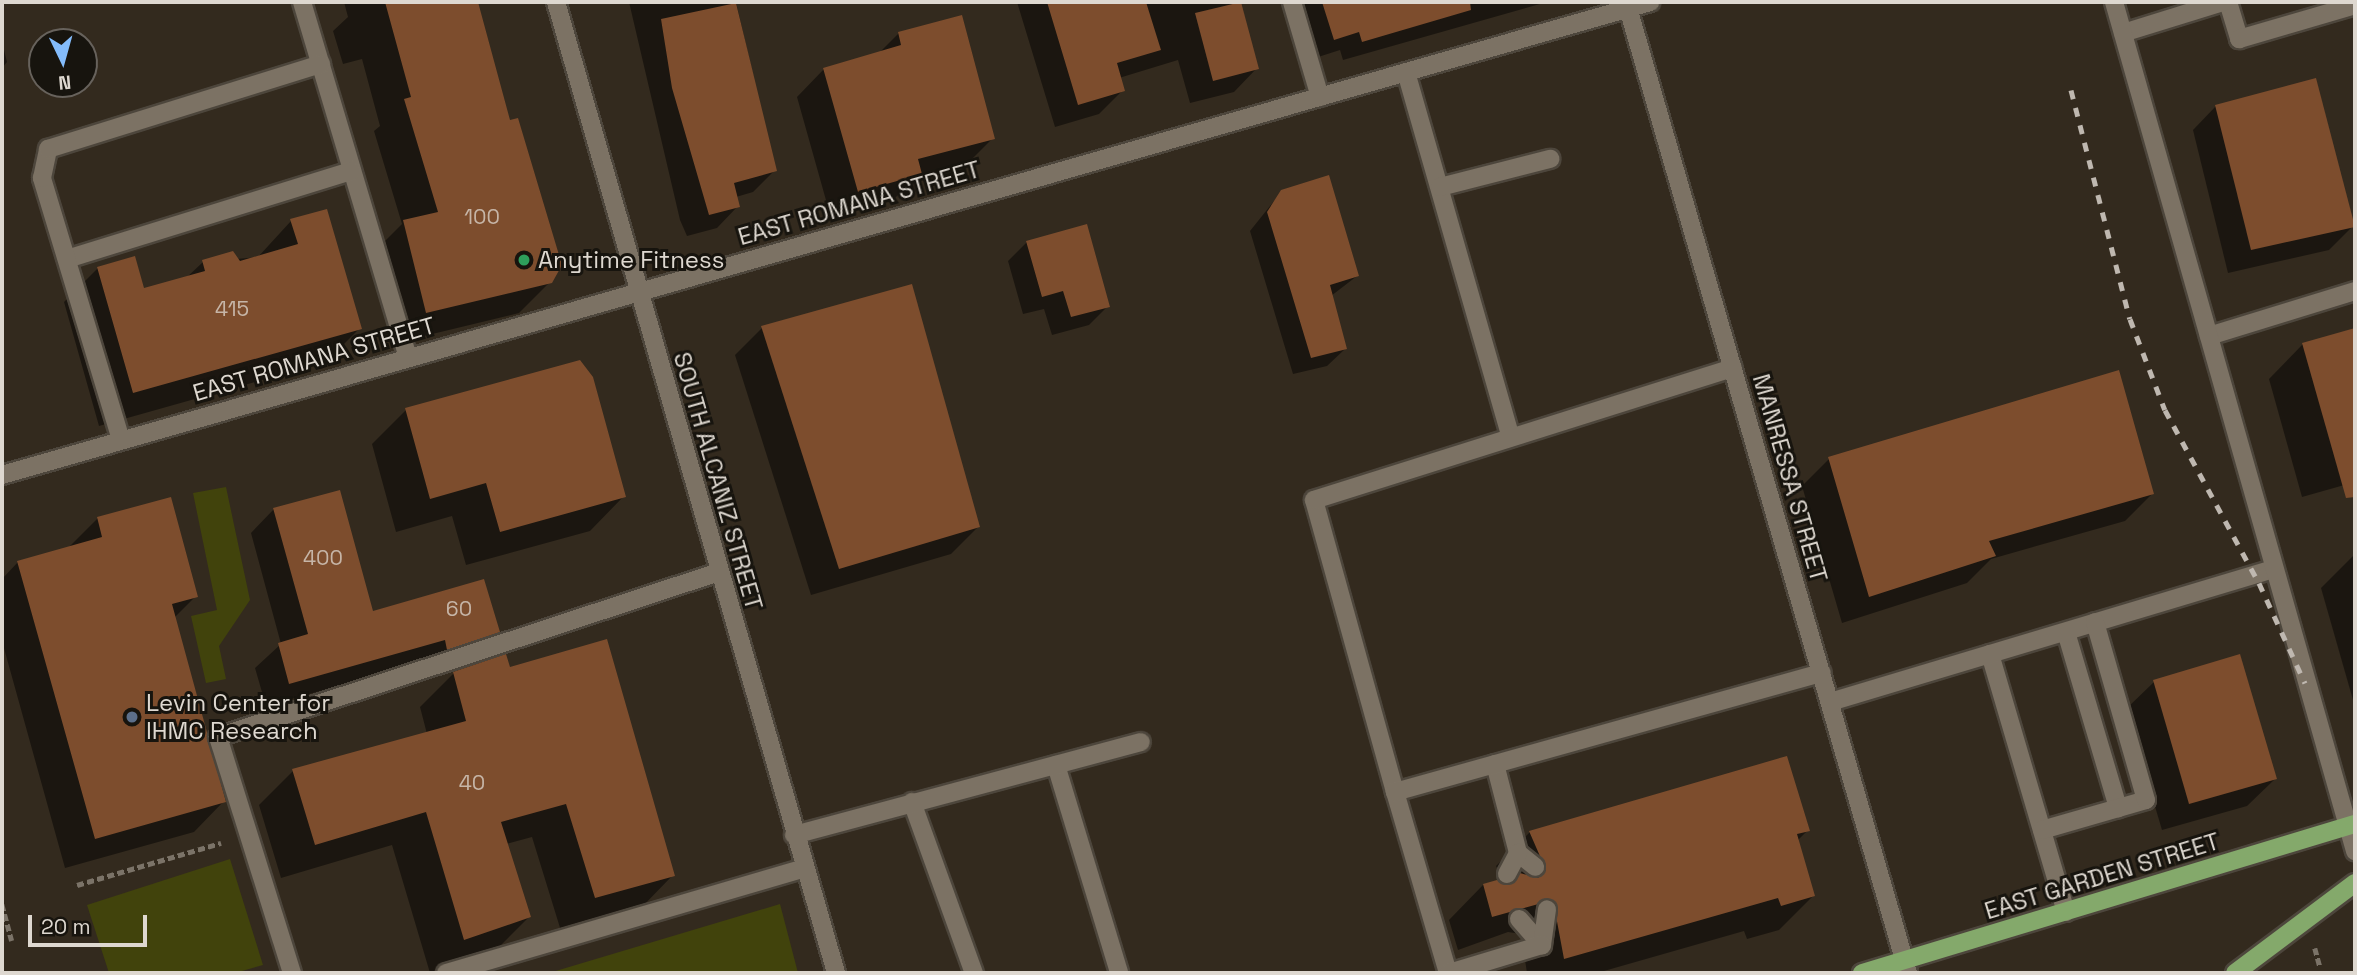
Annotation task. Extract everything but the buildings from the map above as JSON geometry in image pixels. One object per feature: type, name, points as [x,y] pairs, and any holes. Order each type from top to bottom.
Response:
[{"type":"main road","name":"EAST GARDEN STREET","points":[[1862,973],[1907,967],[2066,912],[2351,825]]},
{"type":"main road","points":[[2235,973],[2355,883]]},
{"type":"street","points":[[302,2],[408,358]]},
{"type":"street","name":"SOUTH ALCANIZ STREET","points":[[556,2],[794,835],[836,973]]},
{"type":"street","points":[[1292,2],[1320,97]]},
{"type":"street","name":"EAST ROMANA STREET","points":[[2,475],[1650,2]]},
{"type":"street","points":[[2114,2],[2274,569],[2351,825],[2355,851]]},
{"type":"street","points":[[2123,33],[2223,2]]},
{"type":"street","points":[[2228,2],[2239,39],[2355,5]]},
{"type":"street","name":"MANRESSA STREET","points":[[1628,8],[1907,967]]},
{"type":"street","points":[[121,440],[42,178],[48,149],[321,64]]},
{"type":"street","points":[[1406,72],[1511,438]]},
{"type":"street","points":[[1440,187],[1550,159]]},
{"type":"street","points":[[67,259],[352,171]]},
{"type":"street","points":[[2209,336],[2355,291]]},
{"type":"street","points":[[1542,945],[1449,973],[1395,792],[1314,500],[1733,368]]},
{"type":"street","points":[[1830,702],[2274,569]]},
{"type":"street","points":[[292,973],[218,737],[719,572]]},
{"type":"street","points":[[2042,830],[2146,800],[2095,622]]},
{"type":"street","points":[[2066,632],[2118,808]]},
{"type":"street","points":[[1990,654],[2066,912]]},
{"type":"street","points":[[1395,792],[1822,673]]},
{"type":"street","points":[[794,835],[1141,742]]},
{"type":"street","points":[[1495,764],[1518,853],[1535,867]]},
{"type":"street","points":[[1056,765],[1119,973]]},
{"type":"street","points":[[912,803],[974,973]]},
{"type":"street","points":[[1507,874],[1518,853]]},
{"type":"street","points":[[446,973],[805,868]]},
{"type":"street","points":[[1542,945],[1547,909]]},
{"type":"street","points":[[1519,919],[1542,945]]},
{"type":"path","points":[[78,885],[229,841]]},
{"type":"path","points":[[2,904],[12,941]]},
{"type":"shaded area","points":[[226,487],[250,600],[219,646],[226,679],[206,683],[191,616],[217,610],[193,493]]},
{"type":"shaded area","points":[[230,859],[263,965],[235,973],[109,973],[87,905]]},
{"type":"shaded area","points":[[780,904],[798,973],[549,973]]},
{"type":"railway","points":[[2071,90],[2130,319],[2165,410],[2259,583],[2305,683]]},
{"type":"place","name":"Anytime Fitness","points":[[524,260]]},
{"type":"place","name":"Levin Center for IHMC Research","points":[[132,717]]}]
